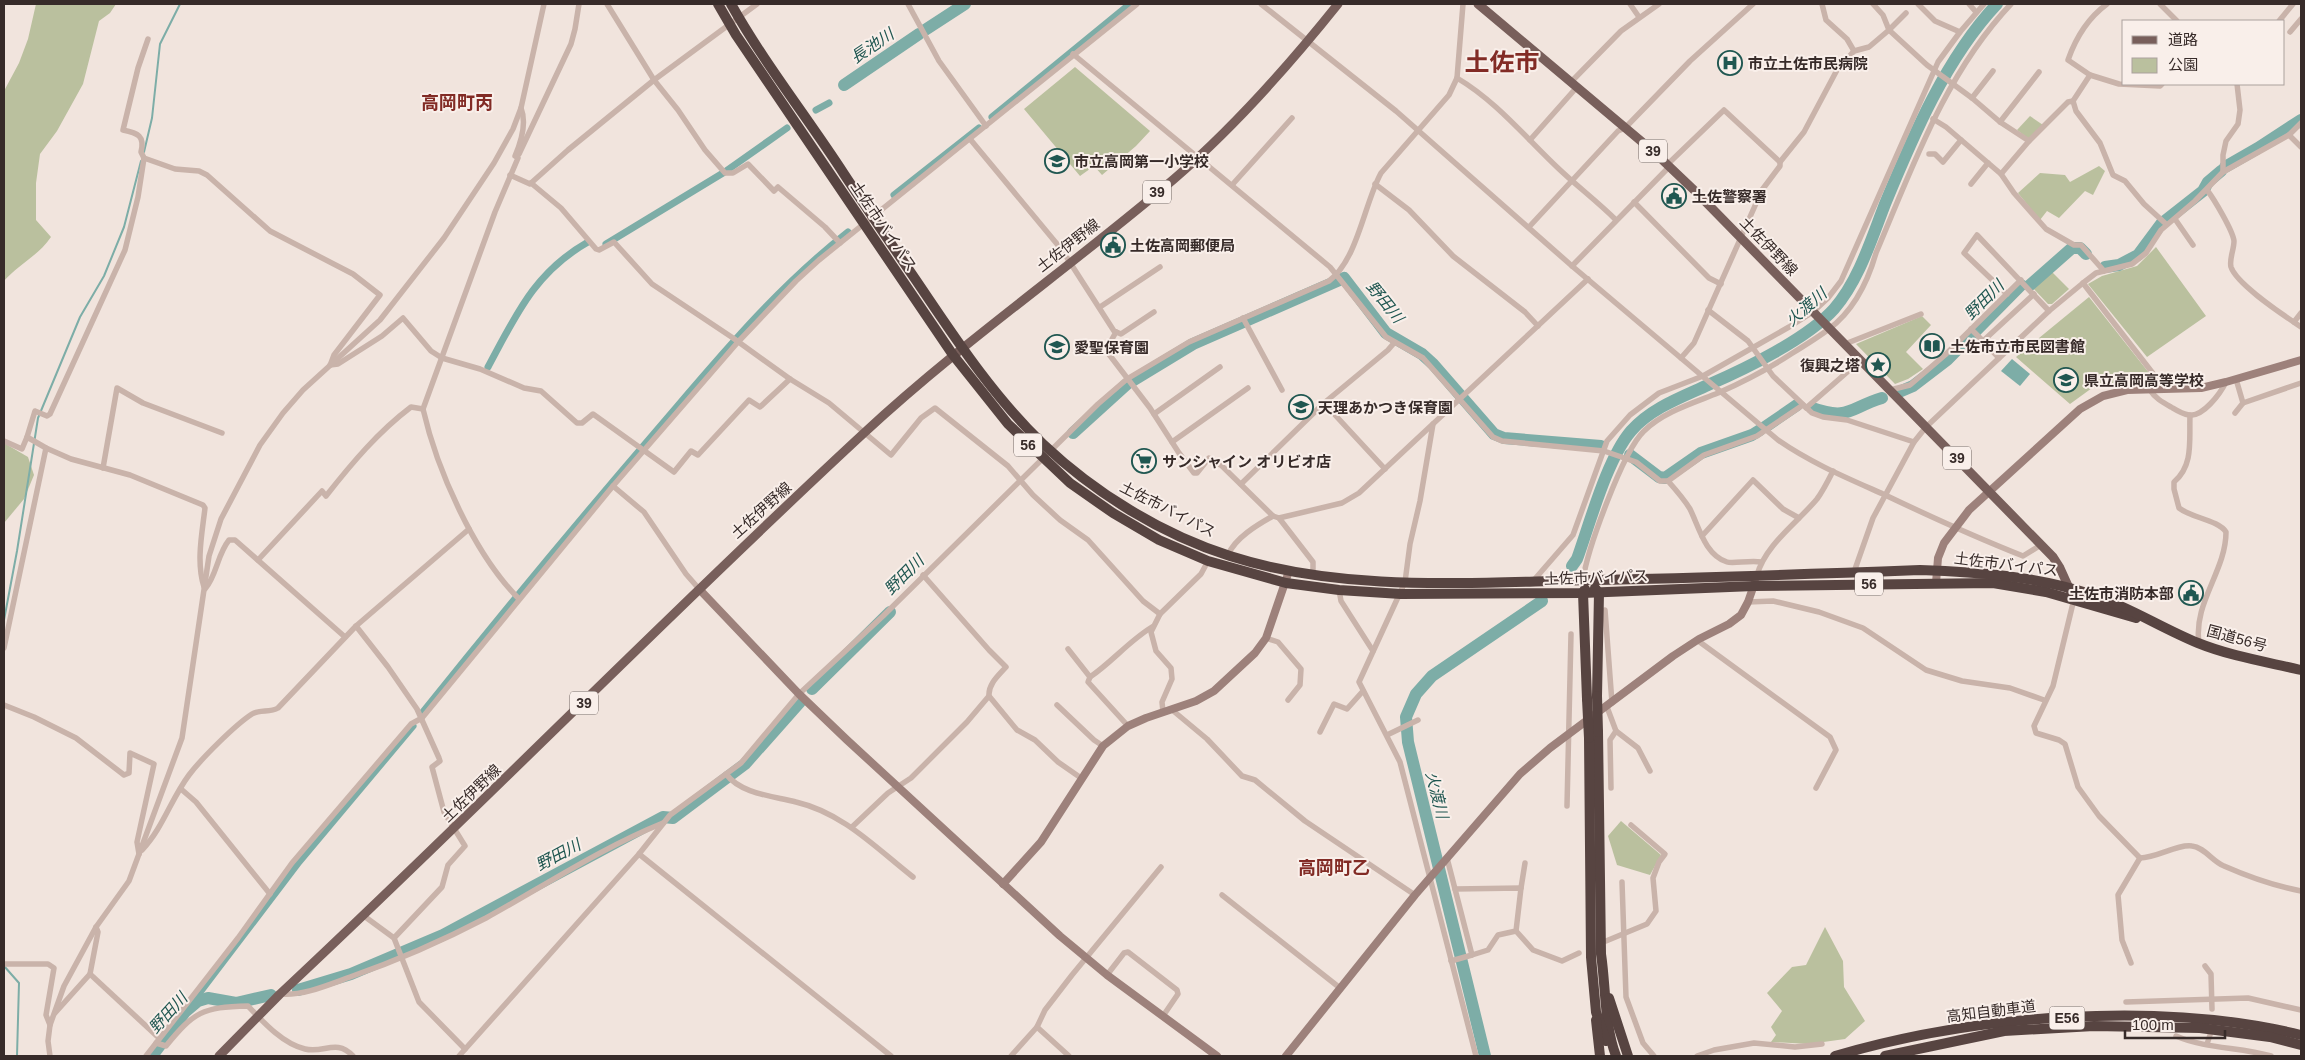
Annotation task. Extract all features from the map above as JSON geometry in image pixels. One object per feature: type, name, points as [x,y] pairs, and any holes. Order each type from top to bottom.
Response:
[{"type":"highway","name":"土佐市バイパス","points":[[718,4],[730,25],[953,355],[1008,424],[1070,483],[1113,513],[1160,540],[1208,561],[1286,583],[1339,590],[1401,594],[1583,594],[1754,586],[1993,583],[2019,586],[2074,599],[2167,629]]},
{"type":"highway","name":"土佐市バイパス","points":[[731,4],[962,348],[1012,410],[1050,450],[1102,492],[1190,541],[1228,555],[1288,571],[1313,575],[1405,582],[1582,581],[1854,572],[1936,571],[1984,573],[2070,588],[2118,604],[2167,629]]},
{"type":"highway","points":[[1582,581],[1599,593],[1592,698]]},
{"type":"highway","points":[[1582,581],[1594,735],[1601,954],[1607,1013],[1616,1056]]},
{"type":"highway","name":"国道56号","points":[[2167,629],[2199,644],[2220,651],[2301,670]]},
{"type":"highway","points":[[1594,735],[1591,957],[1597,1042],[1600,1056]]},
{"type":"highway","points":[[1606,990],[1628,1056]]},
{"type":"highway","points":[[1596,1012],[1610,1056]]},
{"type":"highway","name":"高知自動車道","points":[[1835,1056],[1931,1034],[2002,1022],[2094,1017],[2202,1019],[2273,1028],[2301,1035]]},
{"type":"highway","name":"高知自動車道","points":[[1885,1056],[2004,1031],[2094,1026],[2200,1028],[2270,1037],[2301,1045]]},
{"type":"highway","points":[[1907,1056],[2004,1031]]},
{"type":"main road","name":"土佐伊野線","points":[[219,1056],[280,994],[364,916],[700,590],[743,545],[864,433],[953,355],[1175,178],[1226,129],[1307,42],[1338,4]]},
{"type":"main road","name":"土佐伊野線","points":[[1478,4],[1626,128],[1740,236],[2053,557],[2074,599]]},
{"type":"street","points":[[50,1056],[48,1041],[50,1025],[64,986],[96,927],[123,892],[182,738],[209,556],[221,520],[260,445],[303,390],[380,320],[444,238],[494,163],[513,129],[522,108],[544,4]]},
{"type":"street","points":[[516,597],[496,573],[469,529],[447,479],[423,409],[510,175],[571,44],[576,29],[578,4]]},
{"type":"street","points":[[607,4],[654,80],[678,110],[705,150],[725,172],[733,173],[748,164],[753,167],[774,191],[778,187],[826,227],[838,240]]},
{"type":"street","points":[[531,183],[568,150],[654,80],[757,4]]},
{"type":"street","points":[[908,4],[939,61],[986,126]]},
{"type":"street","points":[[146,1056],[238,938],[292,863],[411,724],[422,718],[516,597],[613,486],[642,449],[736,340],[838,240],[873,217],[1137,4]]},
{"type":"street","points":[[1261,4],[1419,130],[1572,266],[1765,430],[1802,457],[2023,556],[2041,545]]},
{"type":"street","points":[[1340,277],[1375,184],[1381,173],[1448,95],[1457,78],[1463,4]]},
{"type":"street","points":[[1630,4],[1639,16]]},
{"type":"street","points":[[1530,140],[1621,31],[1639,16],[1659,4]]},
{"type":"street","points":[[1529,228],[1618,131],[1626,128],[1690,61],[1753,4]]},
{"type":"street","points":[[1822,4],[1826,20],[1847,39],[1854,51]]},
{"type":"street","points":[[1872,4],[1883,15],[1889,30],[1916,55],[2000,122],[2028,141]]},
{"type":"street","points":[[1918,4],[1935,21],[1960,32]]},
{"type":"street","points":[[1969,4],[1976,12]]},
{"type":"street","points":[[1535,582],[1573,534],[1606,452],[1607,441],[1637,410],[1659,393],[1704,377],[1756,351],[1814,313],[1828,298],[1841,281],[1937,71],[1960,32],[1984,4]]},
{"type":"street","points":[[1582,581],[1624,457],[1644,430],[1671,412],[1721,391],[1766,368],[1829,327],[1858,296],[1870,274],[1876,253],[1933,119],[1952,82],[1974,50],[2011,4]]},
{"type":"street","points":[[2107,4],[2094,14],[2074,42],[2068,60],[2090,75],[2122,84]]},
{"type":"street","points":[[2160,4],[2176,20]]},
{"type":"street","points":[[2280,20],[2293,4]]},
{"type":"street","points":[[1681,358],[1694,343],[1762,190],[1780,166],[1780,162],[1804,132],[1830,80],[1854,51],[1869,47],[1906,14]]},
{"type":"street","points":[[2290,32],[2301,19]]},
{"type":"street","points":[[4,441],[22,450],[28,438],[35,411],[47,416],[50,414],[125,250],[138,197],[144,158],[141,152],[144,141],[142,136],[135,132],[123,130],[138,68],[148,39]]},
{"type":"street","points":[[1074,54],[1297,238],[1340,277],[1386,337],[1436,367],[1493,437],[1502,440],[1606,452],[1636,462],[1660,481],[1668,481],[1704,455],[1757,436],[1805,406],[1861,360]]},
{"type":"street","points":[[1972,98],[1993,71]]},
{"type":"street","points":[[2000,122],[2039,72]]},
{"type":"street","points":[[2001,174],[2028,141],[2068,102],[2073,101],[2090,75]]},
{"type":"street","points":[[1457,78],[1494,107],[1616,220]]},
{"type":"street","points":[[2140,85],[2161,85]]},
{"type":"street","points":[[2223,172],[2223,155],[2226,141],[2238,124],[2240,110],[2237,85]]},
{"type":"street","points":[[2073,101],[2076,112],[2100,143],[2113,175],[2125,181],[2144,204],[2166,224]]},
{"type":"street","points":[[518,158],[516,156],[522,139],[524,114],[522,108]]},
{"type":"street","points":[[1572,266],[1669,167],[1670,162],[1724,110],[1780,162]]},
{"type":"street","points":[[1232,185],[1292,118]]},
{"type":"street","points":[[1933,119],[1946,127],[2001,174],[2014,193],[2046,230],[2074,245],[2081,245],[2104,271]]},
{"type":"street","points":[[1854,572],[1873,518],[1914,442],[1926,427],[2050,311],[2083,283],[2096,273],[2132,264],[2146,253],[2166,224],[2175,219],[2207,190],[2223,172],[2289,134],[2301,123]]},
{"type":"street","points":[[2289,134],[2301,147]]},
{"type":"street","points":[[970,139],[1070,262],[1116,332],[1121,334],[1154,312]]},
{"type":"street","points":[[1929,154],[1935,154],[1943,162],[1961,140]]},
{"type":"street","points":[[144,158],[175,169],[199,171],[207,175],[270,231],[353,274],[380,295],[334,355],[330,366]]},
{"type":"street","points":[[1971,184],[1988,163]]},
{"type":"street","points":[[510,175],[531,183],[561,208],[596,249],[599,250],[614,242],[652,284],[736,340],[790,379],[829,403],[891,455],[921,418],[935,408],[1008,466],[1033,495],[1060,520],[1088,540],[1142,602],[1160,614]]},
{"type":"street","points":[[1375,184],[1409,210],[1453,256],[1526,312],[1538,326]]},
{"type":"street","points":[[2207,190],[2231,231],[2234,240],[2230,263],[2232,270],[2261,300],[2301,327]]},
{"type":"street","points":[[1634,202],[1709,278],[1721,284]]},
{"type":"street","points":[[2175,219],[2194,245]]},
{"type":"street","points":[[2007,294],[1964,253],[1977,235],[2050,311]]},
{"type":"street","points":[[1100,307],[1160,267]]},
{"type":"street","points":[[280,994],[290,995],[309,991],[400,958],[450,936],[666,819],[741,763],[799,694],[925,577],[1070,429],[1127,379],[1189,342],[1329,280],[1340,277]]},
{"type":"street","points":[[1228,555],[1232,547],[1261,522],[1276,517],[1342,504],[1359,493],[1588,279]]},
{"type":"street","points":[[1890,390],[1910,385],[1945,355],[2022,280]]},
{"type":"street","points":[[2083,283],[2165,388]]},
{"type":"street","points":[[1983,341],[2034,294]]},
{"type":"street","points":[[1708,310],[1748,340],[1766,368],[1805,406],[1823,417],[1848,420],[1914,442]]},
{"type":"street","points":[[2294,322],[2301,313]]},
{"type":"street","points":[[1845,344],[1921,314]]},
{"type":"street","points":[[330,366],[338,364],[382,336],[403,318],[431,351],[442,358],[480,369],[524,388],[541,391],[577,423],[582,423],[593,414],[674,472],[691,451],[698,455],[749,400],[760,407],[790,379]]},
{"type":"street","points":[[1243,318],[1282,390]]},
{"type":"street","points":[[1971,329],[1999,358]]},
{"type":"street","points":[[1116,332],[1107,348],[1108,353],[1154,414],[1194,473],[1197,473],[1209,458],[1222,466],[1276,517],[1313,562],[1313,575]]},
{"type":"street","points":[[1241,484],[1324,403],[1394,343]]},
{"type":"street","points":[[1936,583],[1938,558],[1944,543],[1956,526],[1989,491],[2080,409],[2103,396],[2127,390],[2201,388],[2301,360]]},
{"type":"street","points":[[1154,414],[1220,367]]},
{"type":"street","points":[[2236,379],[2243,403]]},
{"type":"street","points":[[2150,390],[2155,398],[2178,411],[2190,415],[2198,414],[2204,409],[2222,390],[2226,382]]},
{"type":"street","points":[[2235,413],[2243,403],[2301,383]]},
{"type":"street","points":[[103,468],[117,388],[143,403],[222,433]]},
{"type":"street","points":[[1172,442],[1248,388]]},
{"type":"street","points":[[1324,403],[1385,469]]},
{"type":"street","points":[[258,560],[322,491],[326,496],[363,449],[411,407],[423,409]]},
{"type":"street","points":[[2190,415],[2188,464],[2184,474],[2174,482],[2179,508],[2207,522],[2222,526],[2226,532],[2222,558],[2213,582],[2204,598],[2198,625],[2199,644]]},
{"type":"street","points":[[1433,424],[1420,501],[1410,544],[1405,582],[1358,682],[1400,762],[1453,960],[1476,1056]]},
{"type":"street","points":[[28,438],[71,459],[130,475],[203,505],[205,508],[200,548],[200,576],[205,589]]},
{"type":"street","points":[[4,648],[46,448]]},
{"type":"street","points":[[1286,1056],[1415,895],[1520,774],[1568,735],[1697,640],[1729,624],[1741,615],[1748,602],[1761,562],[1818,498],[1833,472]]},
{"type":"street","points":[[1702,536],[1753,480],[1783,510],[1799,518]]},
{"type":"street","points":[[1668,481],[1689,508],[1709,549],[1717,558],[1729,563],[1748,560],[1761,562]]},
{"type":"street","points":[[613,486],[644,512],[686,574],[799,694],[1087,959],[1216,1056]]},
{"type":"street","points":[[139,854],[163,821],[191,773],[227,736],[253,714],[273,711],[278,708],[356,626],[469,529]]},
{"type":"street","points":[[205,589],[210,582],[224,546],[229,540],[235,540],[345,637]]},
{"type":"street","points":[[1208,561],[1201,574],[1160,614],[1151,632],[1156,651],[1171,668],[1172,679],[1162,702],[1167,711],[1207,739],[1242,776],[1255,780],[1305,821],[1415,895]]},
{"type":"street","points":[[1004,884],[1041,842],[1103,746],[1128,726],[1196,701],[1214,692],[1255,653],[1266,638],[1286,583],[1288,571]]},
{"type":"street","points":[[925,577],[989,650],[1006,666],[989,690],[989,696],[1017,730],[1035,740],[1058,762],[1081,778]]},
{"type":"street","points":[[1339,590],[1341,601],[1372,651]]},
{"type":"street","points":[[2074,599],[2053,686],[2044,700],[2034,726],[2036,732],[2065,744],[2069,752],[2078,787],[2098,816],[2140,858],[2150,858],[2186,846],[2193,846],[2224,866],[2272,885],[2301,891]]},
{"type":"street","points":[[1748,602],[1774,600],[1819,612],[1863,628],[1926,670],[1962,681],[2010,688],[2044,700]]},
{"type":"street","points":[[1605,610],[1609,705],[1616,731],[1638,748],[1650,771]]},
{"type":"street","points":[[356,626],[388,666],[422,718],[440,761],[432,767],[444,812],[460,836],[464,849],[448,865],[442,887],[394,938]]},
{"type":"street","points":[[1128,726],[1088,682],[1090,677],[1110,664],[1138,636],[1154,626]]},
{"type":"street","points":[[1567,806],[1571,634]]},
{"type":"street","points":[[1266,638],[1278,642],[1301,669],[1300,685],[1288,700]]},
{"type":"street","points":[[1697,640],[1830,737],[1836,750],[1816,788]]},
{"type":"street","points":[[1068,649],[1090,677]]},
{"type":"street","points":[[1320,732],[1334,704],[1347,709],[1363,691]]},
{"type":"street","points":[[852,828],[888,792],[918,771],[967,722],[989,696]]},
{"type":"street","points":[[4,705],[34,717],[76,738],[124,775],[129,773],[130,753],[154,764],[137,842],[139,854]]},
{"type":"street","points":[[1057,706],[1103,746]]},
{"type":"street","points":[[1387,735],[1418,720]]},
{"type":"street","points":[[1611,788],[1610,740],[1616,731]]},
{"type":"street","points":[[726,774],[730,780],[757,792],[804,805],[831,816],[864,835],[882,853],[913,877]]},
{"type":"street","points":[[181,790],[196,802],[270,894]]},
{"type":"street","points":[[459,1056],[639,854],[666,819]]},
{"type":"street","points":[[1606,941],[1647,924],[1656,911],[1653,878],[1659,862],[1665,854],[1631,825]]},
{"type":"street","points":[[639,854],[891,1056]]},
{"type":"street","points":[[2131,963],[2122,940],[2118,895],[2140,858]]},
{"type":"street","points":[[1445,861],[1455,889],[1470,956]]},
{"type":"street","points":[[1525,864],[1516,931],[1533,950],[1562,961],[1579,953]]},
{"type":"street","points":[[1011,1056],[1037,1027],[1058,994],[1160,867]]},
{"type":"street","points":[[1622,882],[1626,997],[1643,1043],[1654,1056]]},
{"type":"street","points":[[1455,889],[1521,888]]},
{"type":"street","points":[[1222,895],[1340,988]]},
{"type":"street","points":[[364,916],[394,938],[400,958],[423,1008],[465,1049]]},
{"type":"street","points":[[54,1013],[59,1010],[90,974],[98,932],[96,927]]},
{"type":"street","points":[[1453,960],[1488,950],[1498,935],[1516,931]]},
{"type":"street","points":[[1107,975],[1124,953],[1128,952],[1177,990],[1178,994],[1163,1016]]},
{"type":"street","points":[[4,962],[48,964],[54,968],[46,1015],[50,1025]]},
{"type":"street","points":[[2205,966],[2211,974],[2212,1009]]},
{"type":"street","points":[[90,974],[157,1041],[166,1046],[192,1017],[207,1011],[248,1006],[258,1017],[287,1041],[304,1049],[343,1048],[353,1056]]},
{"type":"street","points":[[2126,1002],[2169,999],[2212,1000],[2248,998],[2301,1010]]},
{"type":"street","points":[[1037,1027],[1068,1056]]},
{"type":"street","points":[[2207,1044],[2210,1035]]},
{"type":"street","points":[[2176,1036],[2196,1045],[2207,1044],[2272,1056]]},
{"type":"street","points":[[1697,1056],[1714,1050],[1754,1043],[1795,1047],[1822,1044]]},
{"type":"green space","points":[[36,4],[116,4],[110,13],[99,21],[83,84],[57,131],[40,154],[36,183],[36,220],[51,237],[41,249],[4,281],[4,91],[19,63],[28,39]]},
{"type":"green space","points":[[1075,67],[1150,131],[1136,146],[1102,175],[1094,166],[1080,176],[1024,109]]},
{"type":"green space","points":[[2030,116],[2043,125],[2029,139],[2017,130]]},
{"type":"green space","points":[[2099,166],[2105,171],[2093,195],[2085,191],[2059,218],[2047,211],[2040,220],[2018,193],[2040,173],[2065,175],[2070,182]]},
{"type":"green space","points":[[2156,247],[2206,316],[2147,357],[2088,284],[2102,276],[2137,266]]},
{"type":"green space","points":[[2050,270],[2069,289],[2052,304],[2048,304],[2031,286]]},
{"type":"green space","points":[[2089,297],[2153,378],[2151,381],[2111,383],[2092,388],[2070,404],[2016,357]]},
{"type":"green space","points":[[1922,316],[1931,325],[1906,352],[1923,369],[1908,379],[1895,384],[1856,344]]},
{"type":"green space","points":[[4,443],[28,457],[34,475],[24,499],[4,523]]},
{"type":"green space","points":[[1621,821],[1661,855],[1650,875],[1617,865],[1608,836]]},
{"type":"green space","points":[[1825,927],[1843,961],[1844,987],[1865,1021],[1845,1039],[1809,1044],[1771,1042],[1776,1035],[1771,1027],[1782,1011],[1767,993],[1792,967],[1806,965]]},
{"type":"water","points":[[2012,359],[2030,374],[2020,386],[2001,371]]},
{"type":"waterway","points":[[144,152],[152,118],[160,44],[180,4]]},
{"type":"waterway","name":"長池川","points":[[925,30],[965,4]]},
{"type":"waterway","points":[[992,117],[1130,4]]},
{"type":"waterway","name":"火渡川","points":[[1572,566],[1577,559],[1614,458],[1622,443],[1639,423],[1667,404],[1740,371],[1792,342],[1822,320],[1843,298],[1864,259],[1896,178],[1932,99],[1962,48],[1997,4]]},
{"type":"waterway","name":"長池川","points":[[844,85],[919,34]]},
{"type":"waterway","points":[[816,110],[829,103]]},
{"type":"waterway","name":"野田川","points":[[2225,167],[2301,120]]},
{"type":"waterway","points":[[726,171],[787,128]]},
{"type":"waterway","points":[[894,195],[979,128]]},
{"type":"waterway","points":[[4,620],[38,418],[80,317],[104,276],[124,227],[141,161]]},
{"type":"waterway","name":"野田川","points":[[2105,267],[2119,265],[2138,255],[2161,224],[2203,191],[2208,182],[2221,171]]},
{"type":"waterway","points":[[606,244],[723,173]]},
{"type":"waterway","points":[[423,712],[568,535],[725,351],[771,301],[821,254],[848,232]]},
{"type":"waterway","points":[[488,367],[518,313],[540,281],[554,267],[588,242]]},
{"type":"waterway","name":"野田川","points":[[2030,285],[2072,248],[2080,248],[2086,254]]},
{"type":"waterway","name":"野田川","points":[[1132,381],[1193,344],[1344,278],[1386,333],[1422,354],[1433,364],[1494,434],[1504,438],[1601,446]]},
{"type":"waterway","name":"野田川","points":[[1899,392],[1913,386],[1947,360],[2021,285]]},
{"type":"waterway","name":"野田川","points":[[1073,433],[1127,384]]},
{"type":"waterway","name":"野田川","points":[[1812,408],[1824,412],[1842,413],[1849,412],[1882,398]]},
{"type":"waterway","name":"野田川","points":[[1765,427],[1797,405]]},
{"type":"waterway","name":"野田川","points":[[1630,455],[1659,477],[1665,478],[1701,453],[1752,435],[1760,430]]},
{"type":"waterway","name":"火渡川","points":[[1485,1056],[1408,742],[1406,717],[1416,694],[1432,676],[1542,601]]},
{"type":"waterway","name":"野田川","points":[[812,689],[890,612]]},
{"type":"waterway","name":"野田川","points":[[298,990],[351,974],[443,935],[663,817],[673,818],[745,764],[800,702]]},
{"type":"waterway","points":[[185,1012],[299,862],[413,726]]},
{"type":"waterway","points":[[4,966],[19,983],[17,1056]]},
{"type":"waterway","name":"野田川","points":[[152,1056],[185,1012],[198,1001],[208,998],[236,1003],[271,995]]},
{"type":"place","name":"市立土佐市民病院","points":[[1730,63]]},
{"type":"place","name":"市立高岡第一小学校","points":[[1057,161]]},
{"type":"place","name":"土佐警察署","points":[[1674,196]]},
{"type":"place","name":"土佐高岡郵便局","points":[[1113,245]]},
{"type":"place","name":"土佐市立市民図書館","points":[[1932,346]]},
{"type":"place","name":"愛聖保育園","points":[[1057,347]]},
{"type":"place","name":"復興之塔","points":[[1878,365]]},
{"type":"place","name":"県立高岡高等学校","points":[[2066,380]]},
{"type":"place","name":"天理あかつき保育園","points":[[1301,407]]},
{"type":"place","name":"サンシャイン オリビオ店","points":[[1144,461]]},
{"type":"place","name":"土佐市消防本部","points":[[2191,593]]},
{"type":"district","name":"土佐市","points":[[1502,62]]},
{"type":"district","name":"高岡町丙","points":[[457,103]]},
{"type":"district","name":"高岡町乙","points":[[1334,868]]}]
